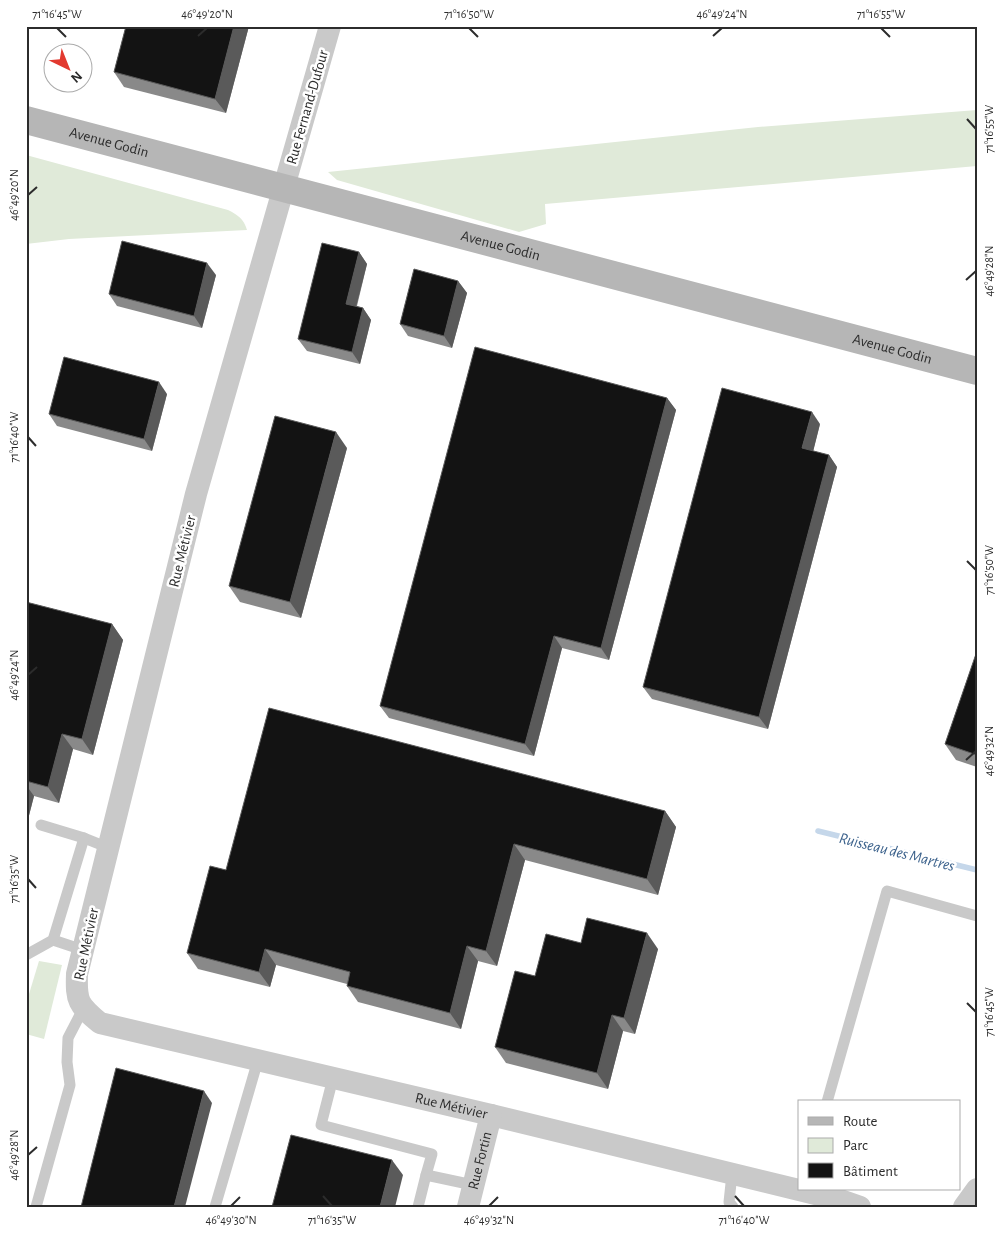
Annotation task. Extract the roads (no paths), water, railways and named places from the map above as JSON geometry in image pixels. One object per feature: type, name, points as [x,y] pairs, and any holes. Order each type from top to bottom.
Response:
[{"type":"street","name":"Rue Fernand-Dufour","points":[[284,188],[330,26]]},
{"type":"street","name":"Avenue Godin","points":[[26,120],[977,371]]},
{"type":"street","name":"Rue Métivier","points":[[284,188],[196,494],[77,974],[77,992],[83,1009],[100,1023],[798,1189]]},
{"type":"street","name":"Rue Fortin","points":[[468,1207],[491,1115]]},
{"type":"street","points":[[964,1207],[977,1188]]},
{"type":"street","name":"Rue Métivier","points":[[802,1190],[846,1205]]},
{"type":"lane","points":[[41,825],[84,838],[108,848]]},
{"type":"lane","points":[[26,956],[53,940],[84,838]]},
{"type":"lane","points":[[828,1100],[887,891],[977,916]]},
{"type":"lane","points":[[53,940],[83,950]]},
{"type":"lane","points":[[36,1207],[70,1084],[67,1062],[68,1038],[83,1009]]},
{"type":"lane","points":[[215,1207],[258,1060]]},
{"type":"lane","points":[[333,1078],[321,1125],[432,1154],[418,1207]]},
{"type":"lane","points":[[732,1174],[729,1202],[733,1207]]},
{"type":"lane","points":[[426,1175],[473,1185]]},
{"type":"waterway","name":"Ruisseau des Martres","points":[[818,831],[977,870]]}]
